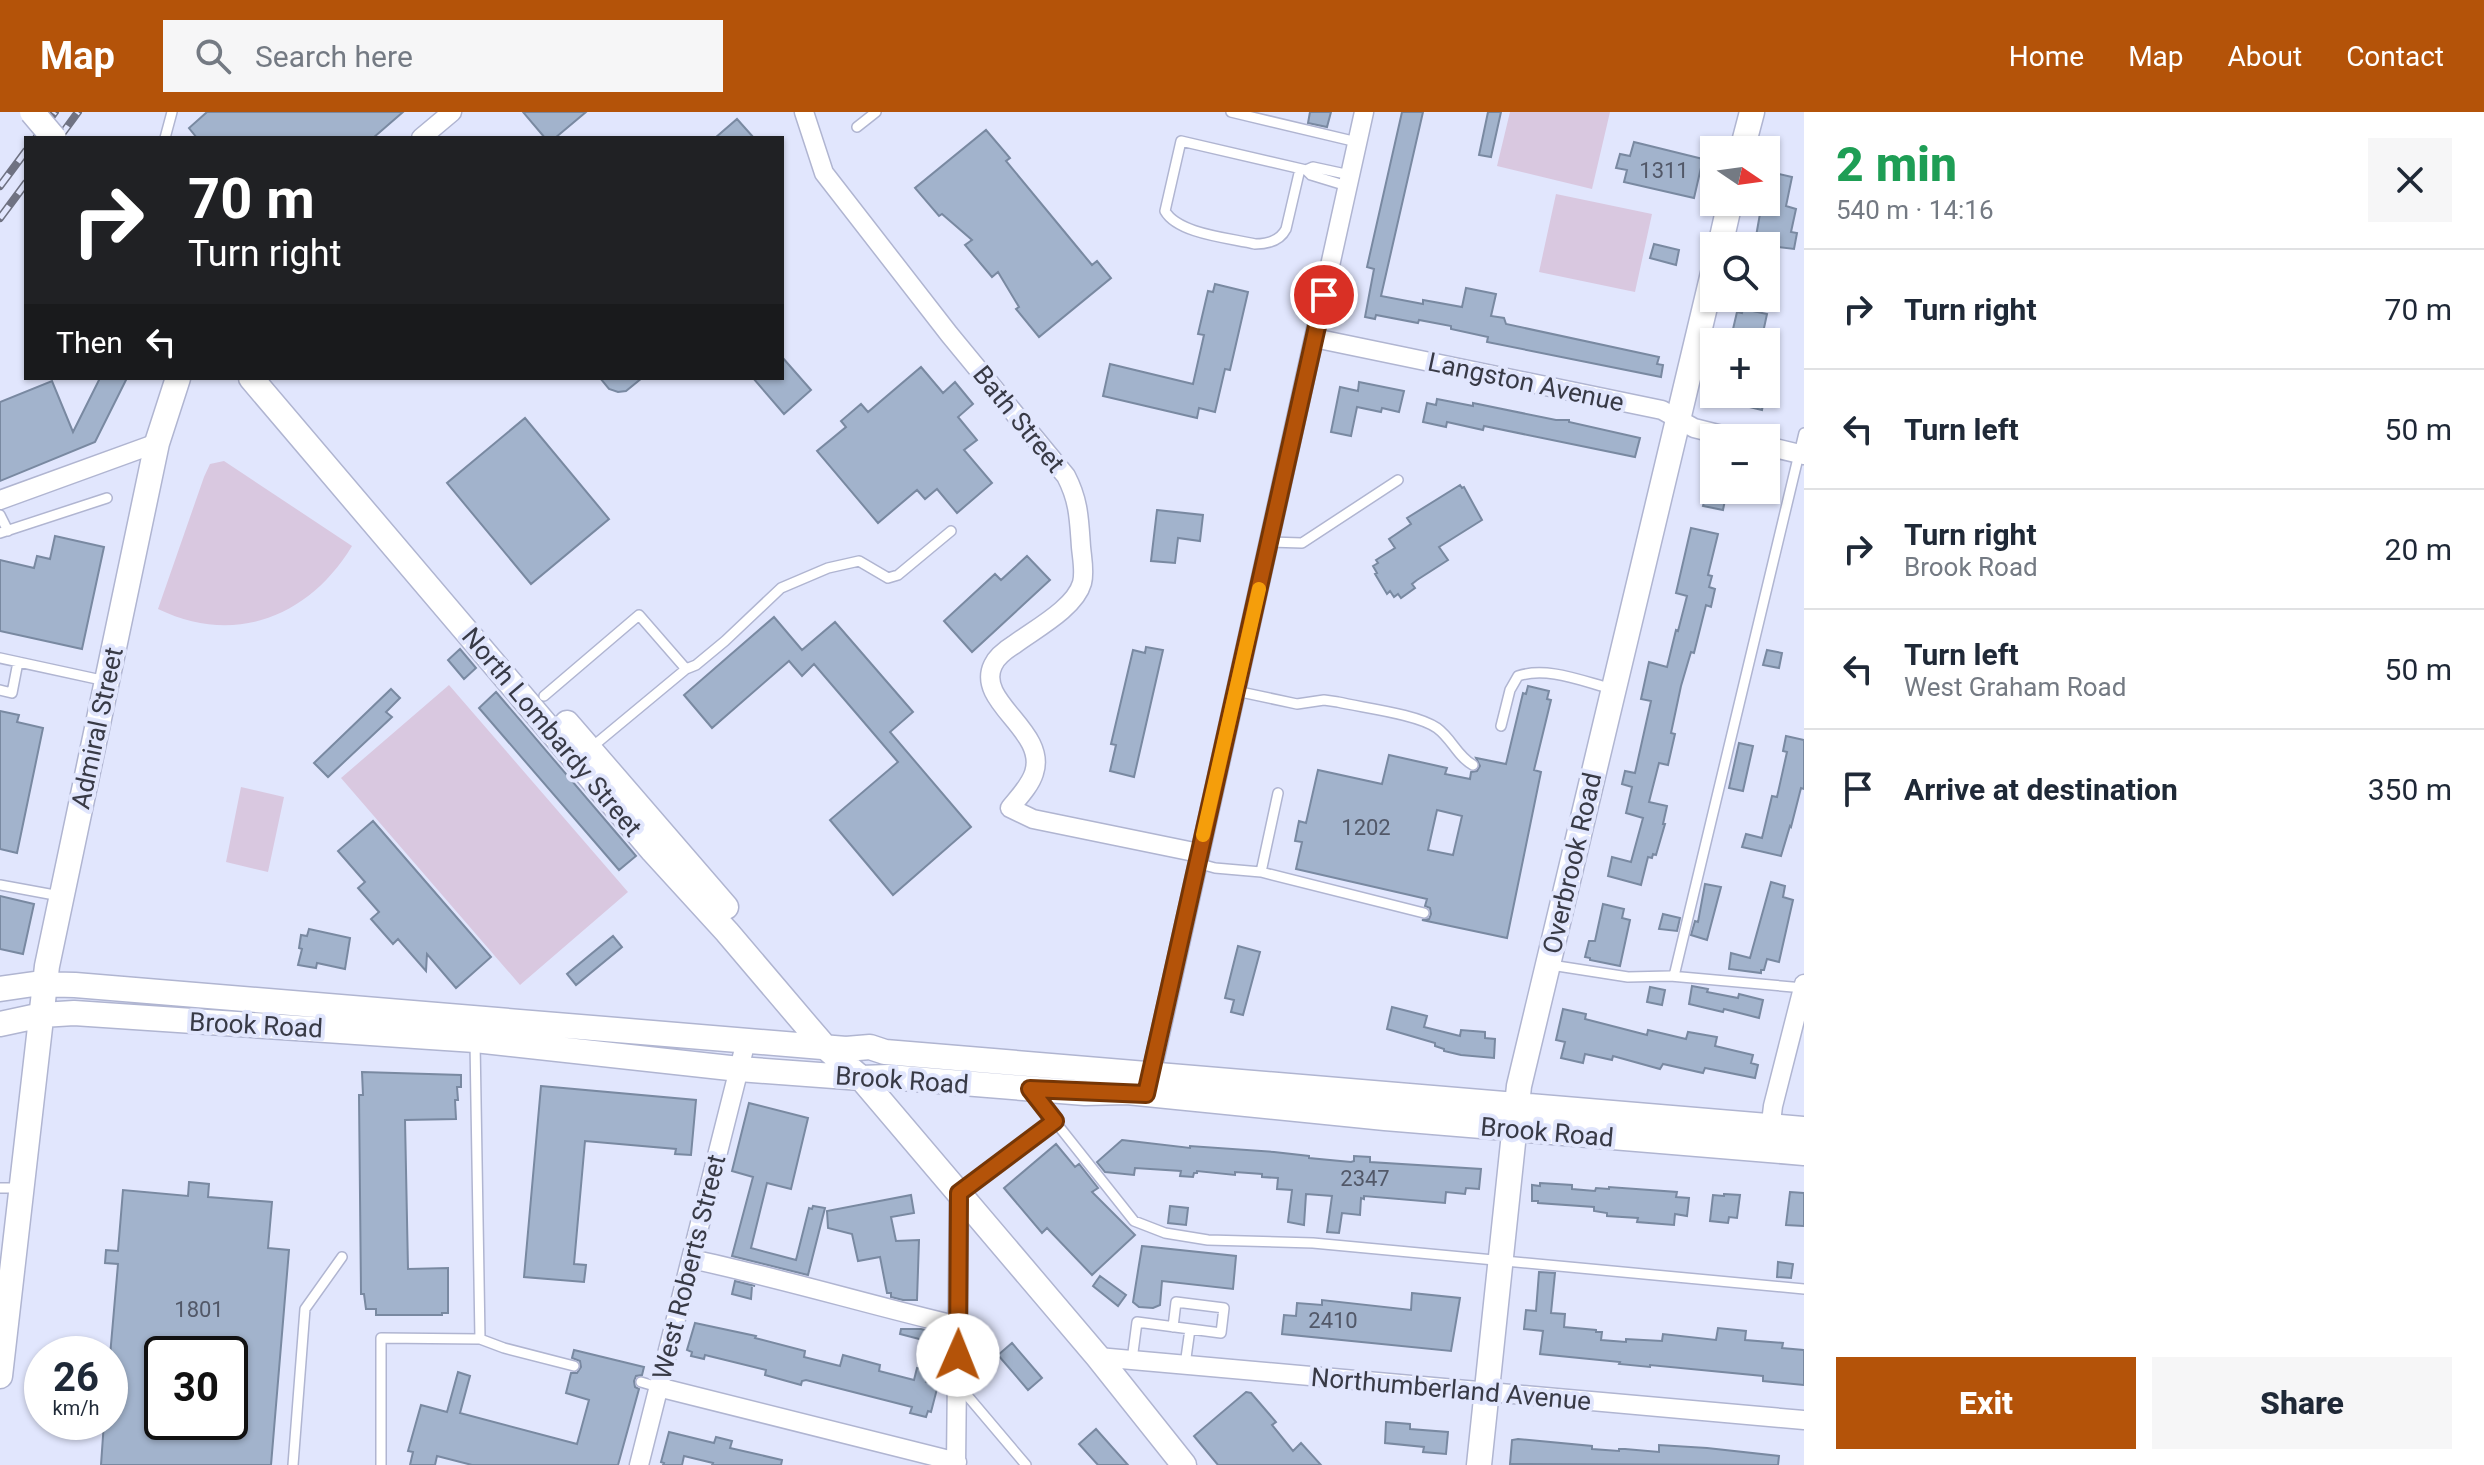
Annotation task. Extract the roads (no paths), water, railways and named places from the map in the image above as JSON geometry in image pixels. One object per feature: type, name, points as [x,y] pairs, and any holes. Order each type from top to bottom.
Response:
[{"type":"main road","points":[[32,112],[52,136]]},
{"type":"main road","points":[[1746,136],[1752,112]]},
{"type":"main road","name":"Overbrook Road","points":[[1479,1465],[1515,1116],[1547,964],[1704,312]]},
{"type":"main road","name":"Admiral Street","points":[[157,443],[164,380]]},
{"type":"main road","name":"Admiral Street","points":[[0,1376],[11,1188],[45,984],[157,443],[177,380]]},
{"type":"main road","name":"North Lombardy Street","points":[[253,380],[653,851],[836,1048]]},
{"type":"main road","name":"North Lombardy Street","points":[[273,380],[589,749],[861,1078],[1098,1357],[1184,1465]]},
{"type":"main road","name":"Brook Road","points":[[0,989],[45,984],[474,1029],[739,1069],[1030,1089],[1149,1084]]},
{"type":"main road","name":"Brook Road","points":[[0,1024],[42,1015],[74,1013],[746,1041],[836,1048],[870,1047],[885,1052],[1149,1084],[1769,1138],[1804,1153]]},
{"type":"main road","name":"Brook Road","points":[[1769,1138],[1804,1129]]},
{"type":"street","points":[[423,136],[452,112]]},
{"type":"street","name":"Bath Street","points":[[804,112],[824,173],[949,334],[1066,476],[1076,495],[1083,569],[1079,590],[1065,607],[1005,651],[992,665],[994,691],[1028,738],[1035,753],[1033,776],[1010,808],[1033,819],[1198,858]]},
{"type":"street","points":[[1149,1084],[1364,112]]},
{"type":"street","name":"Langston Avenue","points":[[1314,338],[1662,410],[1700,430]]},
{"type":"street","points":[[0,500],[157,443]]},
{"type":"street","points":[[1780,450],[1802,455]]},
{"type":"street","points":[[1769,1138],[1804,987]]},
{"type":"street","name":"West Roberts Street","points":[[639,1465],[650,1384],[691,1259],[746,1041]]},
{"type":"street","points":[[650,1384],[956,1463],[959,1193]]},
{"type":"street","points":[[691,1259],[959,1326]]},
{"type":"street","name":"Northumberland Avenue","points":[[1098,1357],[1804,1420]]},
{"type":"lane","points":[[166,136],[172,112]]},
{"type":"lane","points":[[857,127],[876,112]]},
{"type":"lane","points":[[1231,112],[1357,142]]},
{"type":"lane","points":[[1303,169],[1283,235],[1265,244],[1186,228],[1173,222],[1165,211],[1181,141],[1303,169],[1311,175],[1349,180]]},
{"type":"lane","points":[[1674,976],[1802,455],[1804,433]]},
{"type":"lane","points":[[1269,542],[1302,543],[1398,480]]},
{"type":"lane","points":[[0,515],[4,532],[107,498]]},
{"type":"lane","points":[[589,749],[686,669],[713,651],[781,588],[828,568],[859,561],[888,578],[898,575],[951,531]]},
{"type":"lane","points":[[544,696],[639,615],[686,669]]},
{"type":"lane","points":[[0,658],[106,681]]},
{"type":"lane","points":[[0,690],[12,693],[18,662]]},
{"type":"lane","points":[[1501,726],[1510,690],[1518,676],[1532,671],[1613,689]]},
{"type":"lane","points":[[1236,691],[1297,704],[1324,700],[1338,702],[1426,721],[1443,733],[1465,761],[1473,765]]},
{"type":"lane","points":[[1261,872],[1278,793]]},
{"type":"lane","points":[[1198,858],[1215,868],[1261,872],[1424,913]]},
{"type":"lane","points":[[0,885],[61,897]]},
{"type":"lane","points":[[1547,964],[1628,977],[1674,976],[1804,987]]},
{"type":"lane","points":[[474,1029],[480,1339]]},
{"type":"lane","points":[[1030,1089],[1134,1221],[1165,1233],[1208,1240],[1313,1243],[1804,1289]]},
{"type":"lane","points":[[959,1193],[1055,1121]]},
{"type":"lane","points":[[293,1465],[305,1309],[342,1257]]},
{"type":"lane","points":[[1132,1360],[1137,1322],[1173,1327],[1221,1333],[1224,1308],[1176,1302],[1173,1327]]},
{"type":"lane","points":[[1185,1365],[1190,1329]]},
{"type":"lane","points":[[381,1465],[381,1338],[480,1339],[574,1366]]},
{"type":"lane","points":[[958,1384],[1026,1465]]},
{"type":"railway","points":[[37,136],[55,112]]},
{"type":"railway","points":[[60,136],[78,112]]},
{"type":"railway","points":[[0,186],[24,154]]},
{"type":"railway","points":[[0,218],[24,186]]}]
